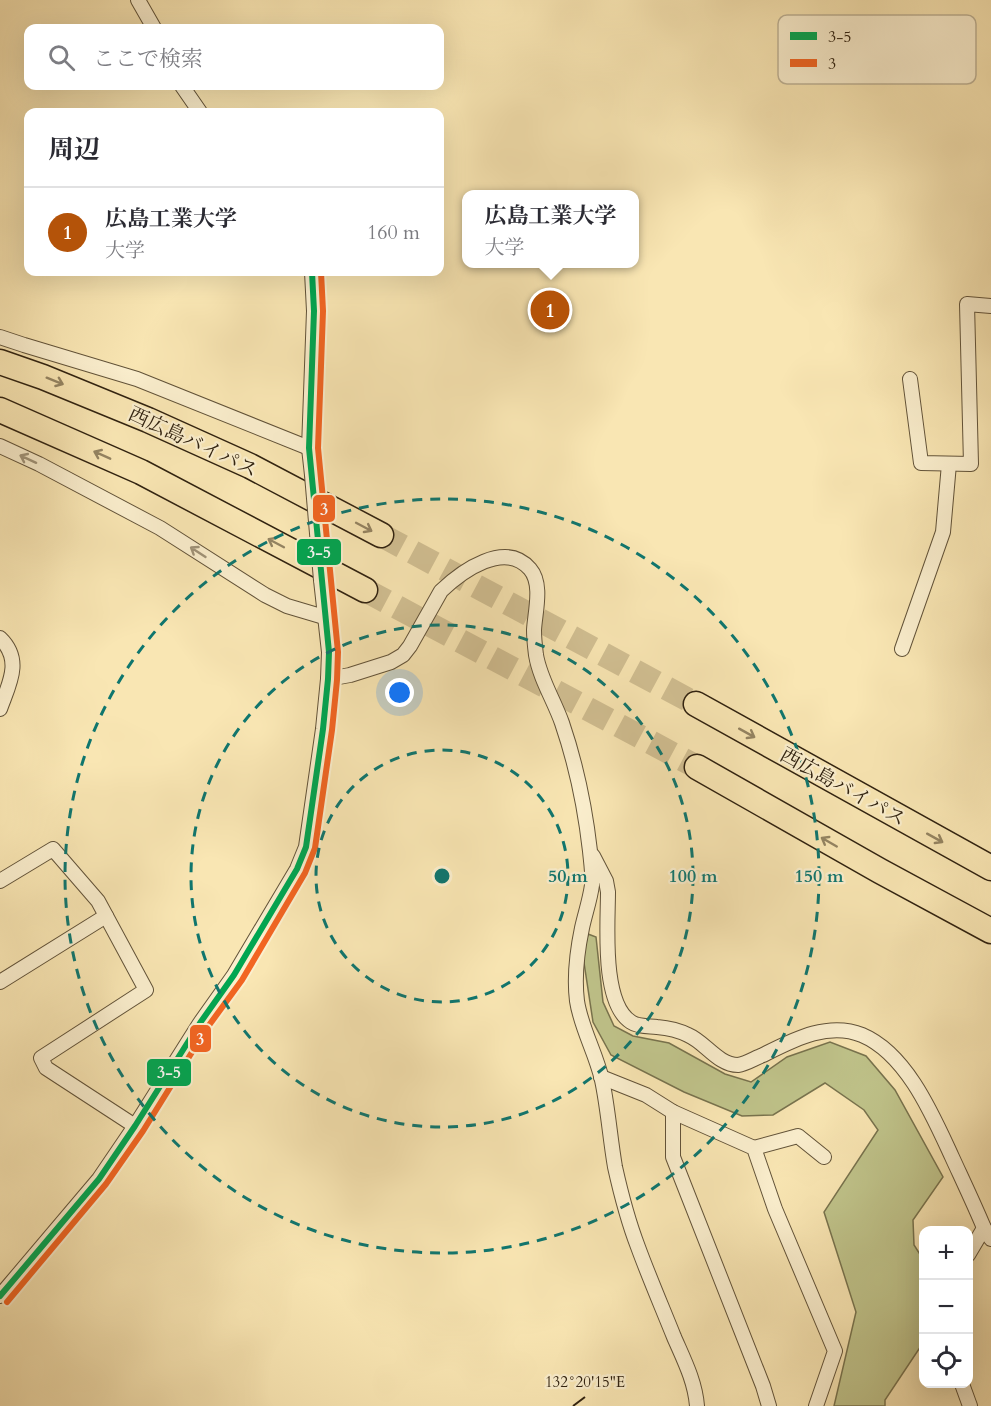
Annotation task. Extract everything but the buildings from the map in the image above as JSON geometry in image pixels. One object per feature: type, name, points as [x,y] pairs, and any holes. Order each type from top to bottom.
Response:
[{"type":"highway","name":"西広島バイパス","points":[[0,362],[43,376],[250,466],[381,535]]},
{"type":"highway","points":[[0,410],[141,472],[365,590]]},
{"type":"highway","name":"西広島バイパス","points":[[696,704],[991,868]]},
{"type":"highway","points":[[697,767],[991,931]]},
{"type":"street","points":[[138,0],[152,24]]},
{"type":"street","points":[[185,90],[197,108]]},
{"type":"street","points":[[0,1296],[99,1179],[200,1023],[234,975],[297,869],[306,847],[328,679],[328,652],[309,448],[314,311],[312,276]]},
{"type":"street","points":[[910,379],[921,463],[971,464],[967,304],[991,306]]},
{"type":"street","points":[[0,337],[138,379],[309,448]]},
{"type":"street","points":[[0,446],[160,528],[265,595],[287,606],[324,617]]},
{"type":"street","points":[[902,650],[943,532],[949,464]]},
{"type":"street","points":[[328,679],[350,675],[391,662],[403,655],[438,597],[449,584],[472,568],[492,559],[504,557],[516,558],[532,570],[536,580],[537,594],[534,633],[539,669],[568,739],[582,790],[590,851],[592,882],[582,927],[576,978],[577,1001],[601,1077],[615,1166],[624,1202],[648,1275],[693,1382],[697,1406]]},
{"type":"street","points":[[0,638],[10,651],[13,660],[13,669],[0,709]]},
{"type":"street","points":[[0,881],[53,849],[98,901],[146,990],[41,1058],[46,1068],[135,1126]]},
{"type":"street","points":[[590,851],[606,882],[608,892],[608,972],[619,1010],[631,1022],[643,1026],[676,1030],[690,1035],[717,1057],[737,1065],[749,1062],[815,1032],[841,1030],[862,1035],[881,1046],[912,1080],[935,1121],[987,1233],[973,1250]]},
{"type":"street","points":[[0,982],[106,916]]},
{"type":"street","points":[[601,1077],[646,1095],[673,1112],[754,1148],[798,1136],[824,1157]]},
{"type":"street","points":[[673,1112],[673,1157],[770,1406]]},
{"type":"street","points":[[754,1148],[776,1209],[835,1351],[816,1406]]},
{"type":"street","points":[[964,1388],[970,1406]]},
{"type":"green space","points":[[588,934],[596,937],[603,1002],[614,1026],[633,1036],[669,1043],[725,1074],[751,1082],[787,1057],[830,1042],[866,1056],[895,1090],[943,1177],[913,1220],[914,1245],[919,1253],[919,1349],[885,1400],[885,1406],[834,1406],[856,1312],[824,1212],[878,1130],[864,1110],[825,1083],[773,1115],[742,1116],[684,1092],[611,1055],[593,1022],[583,956]]},
{"type":"tunnel","points":[[381,535],[696,704]]},
{"type":"tunnel","points":[[365,590],[697,767]]},
{"type":"transit line","name":"3-5","points":[[0,1296],[99,1179],[200,1023],[234,975],[297,869],[306,847],[323,729],[329,652],[309,448],[314,311],[312,276]]},
{"type":"transit line","name":"3","points":[[7,1302],[106,1184],[143,1131],[207,1028],[242,980],[305,873],[315,848],[332,730],[338,652],[318,448],[323,311],[321,276]]},
{"type":"place","name":"広島工業大学","points":[[550,310]]}]
